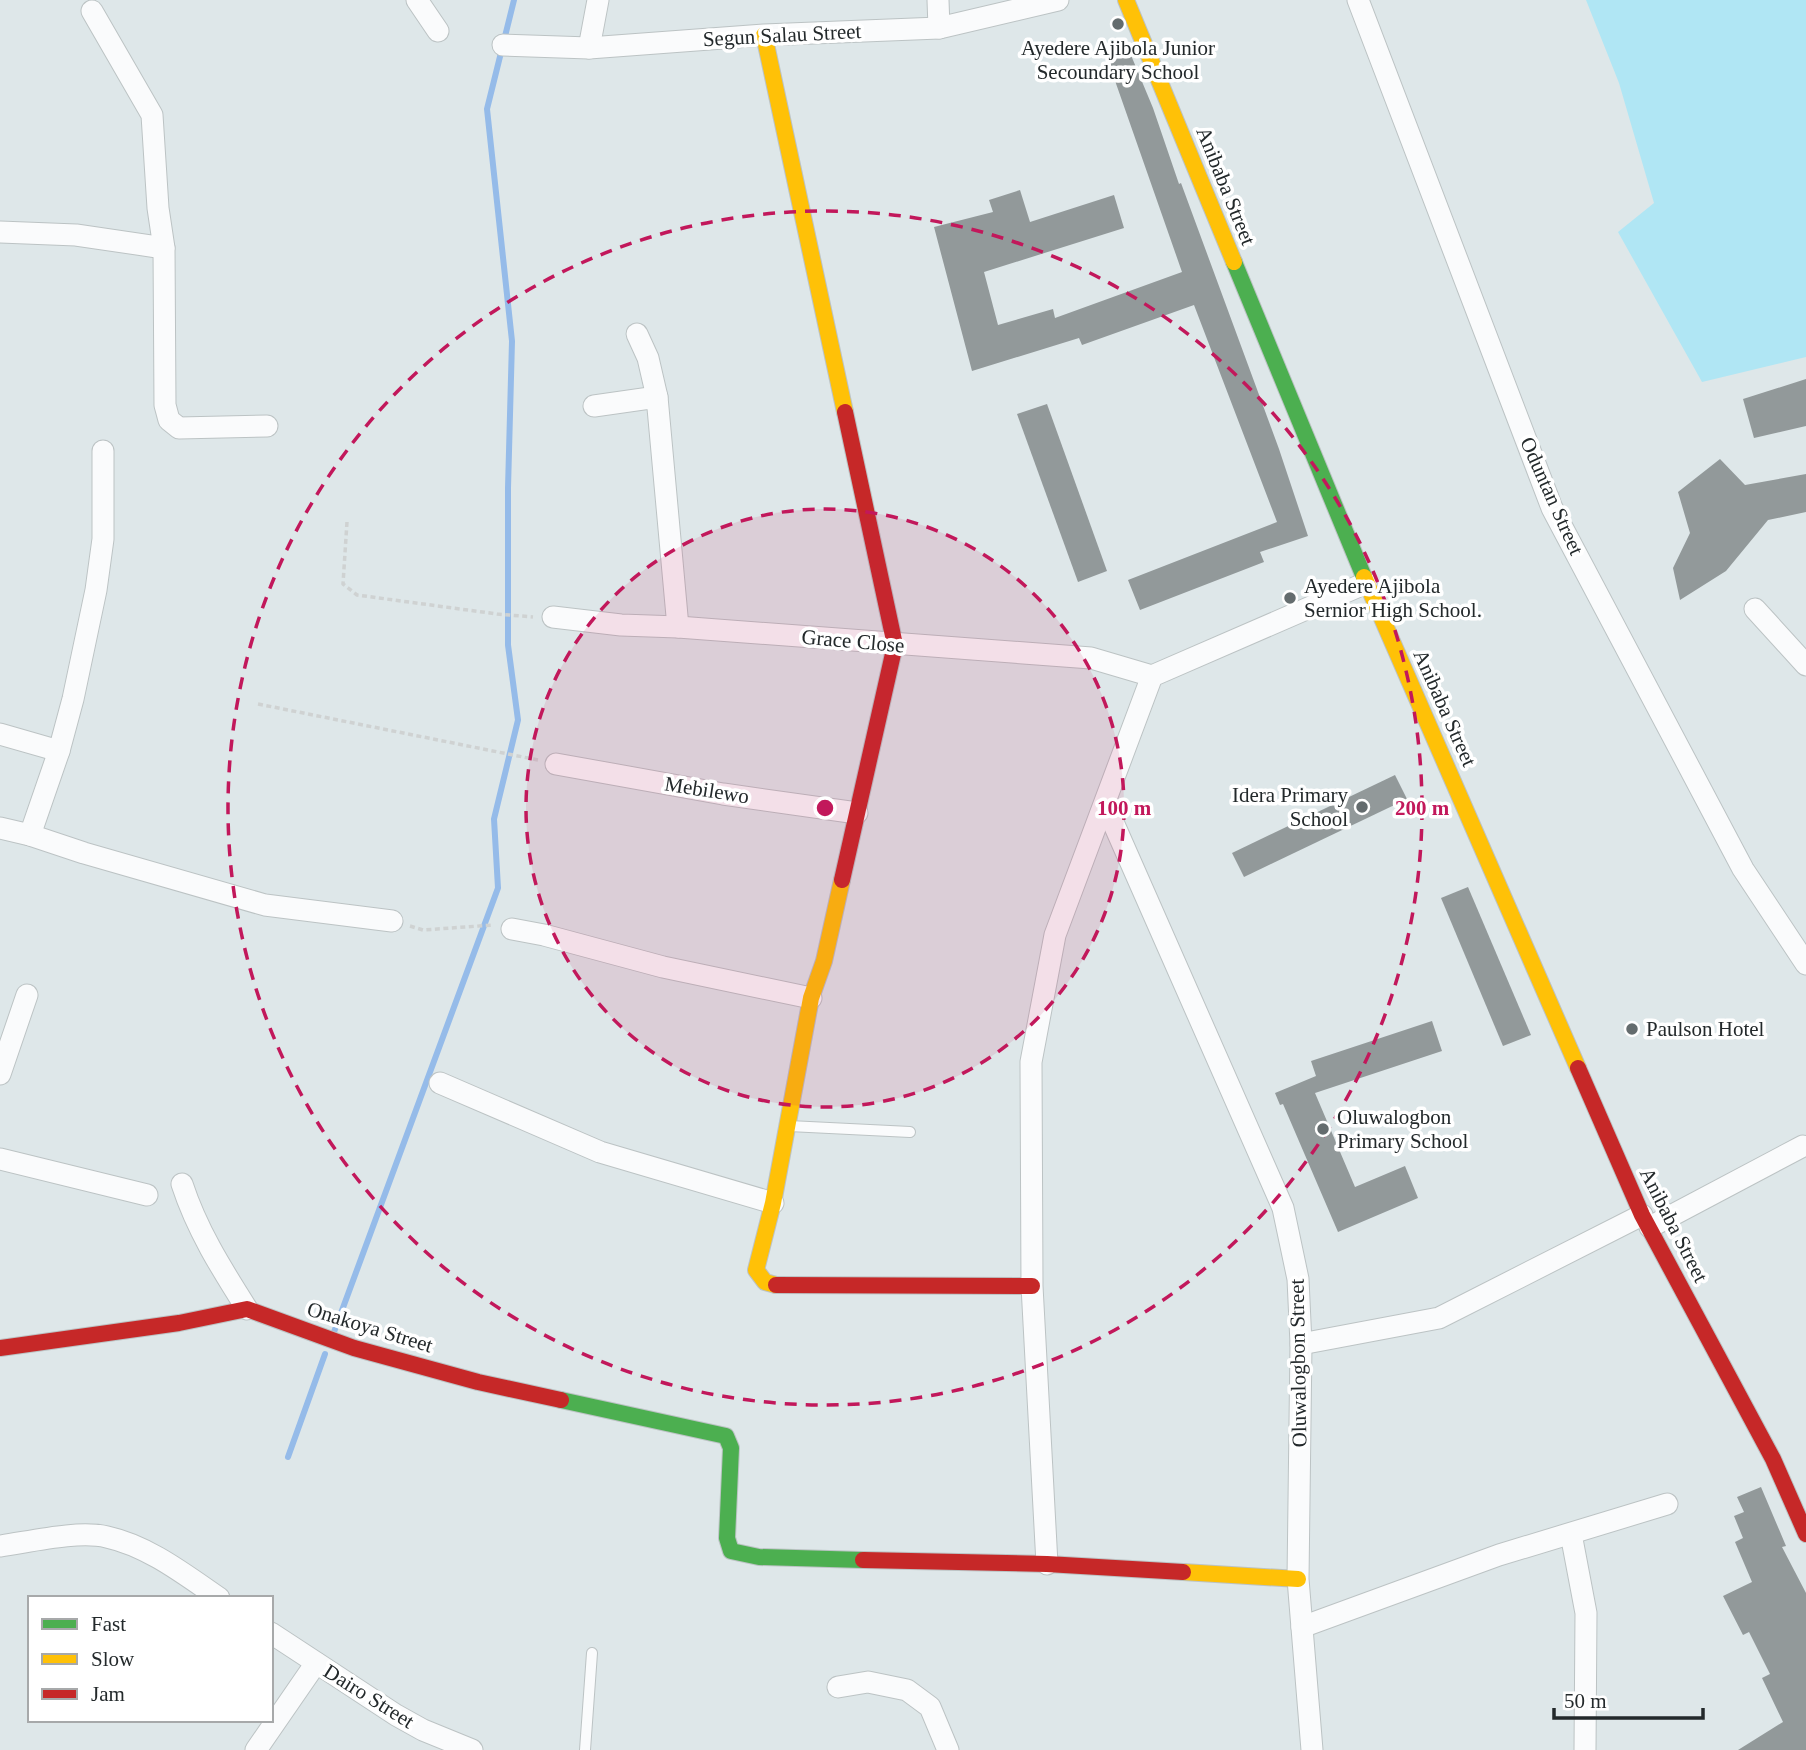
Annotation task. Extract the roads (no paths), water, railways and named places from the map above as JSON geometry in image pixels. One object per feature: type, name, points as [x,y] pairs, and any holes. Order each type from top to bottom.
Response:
[{"type":"street","points":[[418,0],[438,31]]},
{"type":"street","points":[[589,48],[598,0]]},
{"type":"street","points":[[937,0],[939,28]]},
{"type":"street","name":"Segun Salau Street","points":[[503,45],[589,48],[764,35],[939,28],[1058,0]]},
{"type":"street","name":"Anibaba Street","points":[[1126,0],[1366,583],[1646,1221],[1773,1459],[1806,1534]]},
{"type":"street","name":"Oduntan Street","points":[[1358,0],[1552,508],[1743,869],[1806,964]]},
{"type":"street","points":[[92,11],[152,115],[163,247],[165,405],[169,420],[179,428],[267,426]]},
{"type":"street","points":[[764,35],[895,645],[824,961],[811,998],[773,1203],[756,1270],[765,1282],[780,1286],[1032,1286]]},
{"type":"street","points":[[0,232],[76,235],[163,247]]},
{"type":"street","points":[[637,334],[648,358],[657,397],[678,627]]},
{"type":"street","points":[[594,406],[657,397]]},
{"type":"street","points":[[30,835],[59,751],[96,590],[103,539],[103,452]]},
{"type":"street","points":[[1298,1580],[1046,1564],[1032,1286],[1031,1062],[1055,935],[1152,676],[1366,583]]},
{"type":"street","points":[[1755,609],[1806,665]]},
{"type":"street","name":"Grace Close","points":[[553,617],[621,625],[1091,658],[1152,676]]},
{"type":"street","points":[[0,734],[59,751]]},
{"type":"street","name":"Mebilewo","points":[[556,764],[723,794],[857,813]]},
{"type":"street","name":"Oluwalogbon Street","points":[[1105,804],[1283,1208],[1298,1279],[1301,1344],[1298,1580],[1312,1750]]},
{"type":"street","points":[[0,828],[265,905],[392,921]]},
{"type":"street","points":[[512,929],[544,934],[663,967],[811,998]]},
{"type":"street","points":[[0,1074],[27,995]]},
{"type":"street","points":[[440,1083],[600,1152],[773,1203]]},
{"type":"street","points":[[1301,1344],[1439,1318],[1803,1146]]},
{"type":"street","points":[[0,1159],[147,1195]]},
{"type":"street","points":[[0,1348],[179,1323],[247,1309],[210,1251],[192,1215],[182,1184]]},
{"type":"street","name":"Onakoya Street","points":[[247,1309],[354,1348],[478,1381],[726,1436],[731,1448],[727,1538],[731,1551],[759,1557],[1046,1564]]},
{"type":"street","points":[[1302,1627],[1499,1555],[1667,1504]]},
{"type":"street","points":[[1571,1534],[1586,1613],[1586,1750]]},
{"type":"street","points":[[0,1546],[60,1537],[104,1536],[134,1546],[175,1568],[216,1596]]},
{"type":"street","name":"Dairo Street","points":[[273,1634],[405,1720],[472,1750]]},
{"type":"street","points":[[256,1750],[316,1663]]},
{"type":"street","points":[[838,1687],[868,1682],[907,1690],[930,1707],[948,1750]]},
{"type":"lane","points":[[786,1126],[910,1132]]},
{"type":"lane","points":[[585,1750],[592,1653]]},
{"type":"waterway","points":[[334,1332],[498,888],[494,819],[518,720],[508,645],[512,341],[487,109],[514,0]]},
{"type":"waterway","points":[[288,1457],[325,1354]]},
{"type":"place","name":"Ayedere Ajibola Junior Secoundary School","points":[[1118,24]]},
{"type":"place","name":"Ayedere Ajibola Sernior High School.","points":[[1290,598]]},
{"type":"place","name":"Idera Primary School","points":[[1362,807]]},
{"type":"place","name":"Paulson Hotel","points":[[1632,1029]]},
{"type":"place","name":"Oluwalogbon Primary School","points":[[1323,1129]]}]
